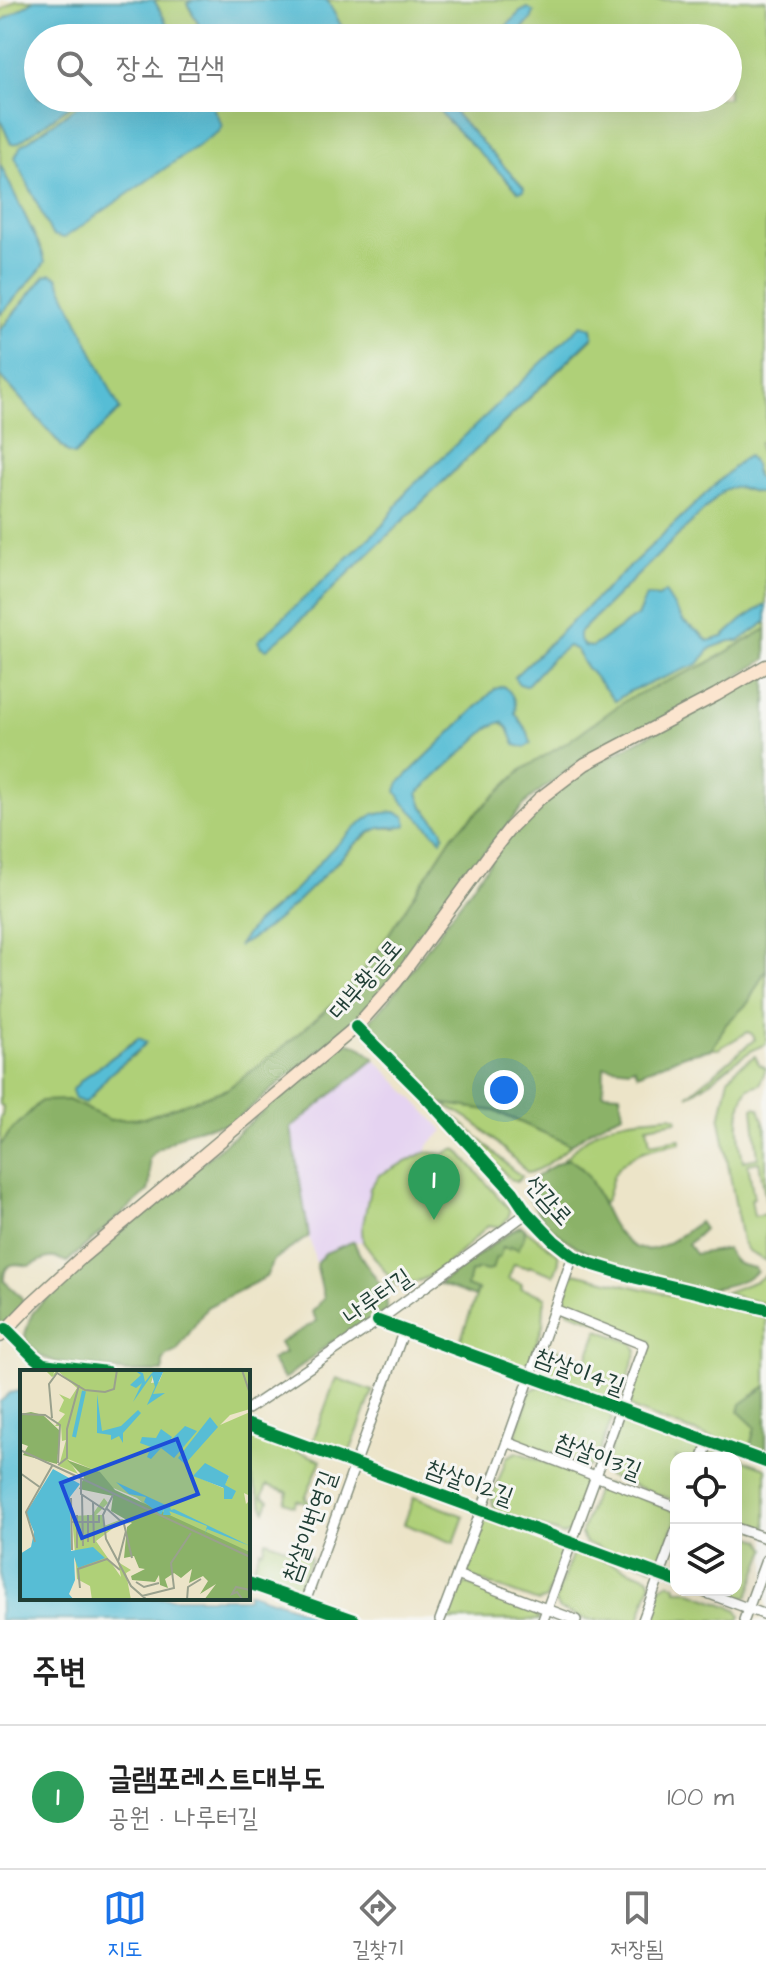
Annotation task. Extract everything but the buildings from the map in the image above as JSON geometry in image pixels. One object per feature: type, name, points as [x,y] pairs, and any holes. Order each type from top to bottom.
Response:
[{"type":"main road","name":"대부황금로","points":[[3,1333],[81,1258],[356,1027],[396,982],[503,836],[539,799],[585,764],[766,666]]},
{"type":"main road","name":"선감로","points":[[356,1027],[424,1095],[513,1192],[527,1213],[573,1256],[637,1278],[766,1309]]},
{"type":"street","name":"나루터길","points":[[250,1408],[378,1321],[527,1213]]},
{"type":"street","points":[[440,1620],[573,1256]]},
{"type":"street","name":"참살이4길","points":[[554,1309],[644,1345],[621,1410]]},
{"type":"street","name":"참살이4길","points":[[378,1321],[766,1462]]},
{"type":"street","name":"참살이번영길","points":[[305,1602],[404,1330]]},
{"type":"street","points":[[3,1333],[43,1364],[91,1370]]},
{"type":"street","points":[[545,1615],[621,1410]]},
{"type":"street","name":"참살이2길","points":[[250,1426],[670,1579]]},
{"type":"street","name":"참살이3길","points":[[507,1442],[670,1505]]},
{"type":"street","points":[[705,1452],[708,1442]]},
{"type":"street","points":[[742,1530],[766,1538]]},
{"type":"street","points":[[643,1620],[670,1548]]},
{"type":"street","points":[[744,1620],[766,1560]]},
{"type":"street","points":[[457,1575],[545,1615],[576,1620]]},
{"type":"street","points":[[250,1584],[354,1620]]},
{"type":"street","points":[[715,1596],[766,1615]]},
{"type":"shaded area","points":[[375,1059],[444,1131],[429,1144],[426,1152],[379,1175],[367,1198],[363,1242],[354,1241],[325,1253],[316,1264],[291,1128]]},
{"type":"green space","points":[[16,0],[35,0],[0,22],[0,11]]},
{"type":"green space","points":[[154,0],[194,0],[187,4],[198,24],[167,24]]},
{"type":"green space","points":[[327,0],[766,0],[766,437],[759,444],[760,452],[766,457],[766,479],[756,478],[754,465],[740,461],[514,677],[526,686],[568,645],[577,650],[583,663],[616,701],[628,692],[697,664],[711,648],[739,641],[766,622],[766,629],[523,769],[453,835],[370,963],[335,1002],[282,1048],[227,1089],[144,1118],[110,1120],[68,1100],[10,1132],[0,1146],[3,1107],[0,1104],[0,375],[67,452],[74,454],[120,410],[45,276],[0,330],[0,315],[40,270],[42,251],[0,164],[0,119],[11,144],[61,112],[69,112],[21,146],[222,125],[215,112],[443,112],[446,119],[518,191],[522,191],[523,187],[454,112],[742,112],[742,24],[527,24],[531,20],[520,12],[508,24],[340,24]],"holes":[[[592,328],[593,337],[290,630],[383,525],[408,490]],[[495,689],[528,733],[508,728],[501,722],[491,726],[417,793],[423,807],[442,829],[399,783]],[[395,812],[397,828],[378,828],[358,842],[287,911],[239,945],[255,924],[385,814]],[[138,1038],[138,1052],[108,1075],[92,1097],[72,1090]]]},
{"type":"green space","points":[[732,486],[766,494],[766,604],[723,637],[708,641],[659,597],[646,596],[638,615],[592,647],[584,646],[579,633],[724,490]]},
{"type":"green space","points":[[766,629],[766,659],[713,692],[579,762],[529,799],[477,861],[399,971],[358,1017],[231,1124],[188,1132],[157,1150],[149,1158],[148,1191],[67,1262],[47,1258],[28,1266],[18,1264],[7,1268],[4,1281],[23,1300],[21,1307],[0,1330],[0,1146],[41,1101],[68,1100],[110,1120],[144,1118],[227,1089],[282,1048],[335,1002],[370,963],[453,835],[523,769],[629,698],[706,664]]},
{"type":"green space","points":[[766,672],[766,969],[748,1003],[726,1024],[712,1049],[684,1055],[638,1074],[634,1067],[604,1066],[603,1093],[620,1094],[623,1114],[596,1127],[571,1145],[495,1111],[438,1103],[390,1056],[370,1028],[371,1019],[390,999],[510,835],[531,813],[584,770]]},
{"type":"green space","points":[[766,969],[766,1044],[687,1096],[755,1039],[748,1032],[718,1049],[712,1049],[726,1024],[748,1003]]},
{"type":"green space","points":[[350,1043],[359,1046],[375,1059],[291,1128],[309,1236],[274,1260],[266,1277],[207,1307],[177,1351],[167,1356],[163,1370],[115,1370],[56,1362],[42,1357],[26,1342],[25,1334],[32,1314],[40,1304],[340,1046]]},
{"type":"green space","points":[[755,1056],[759,1064],[766,1068],[760,1084],[748,1088],[744,1096],[739,1114],[739,1133],[743,1161],[758,1158],[753,1108],[759,1108],[766,1130],[766,1201],[759,1162],[748,1164],[754,1216],[766,1214],[766,1261],[749,1252],[742,1241],[720,1120],[729,1078],[737,1068]]},
{"type":"green space","points":[[438,1103],[495,1111],[571,1145],[556,1158],[528,1173],[475,1124]]},
{"type":"green space","points":[[448,1113],[522,1176],[520,1179],[516,1182],[511,1180]]},
{"type":"green space","points":[[671,1116],[677,1121],[647,1126],[650,1144],[680,1139],[681,1143],[643,1152],[627,1160],[614,1175],[603,1204],[581,1168],[575,1163],[561,1162],[595,1132],[609,1125]]},
{"type":"green space","points":[[458,1150],[509,1209],[509,1216],[501,1227],[488,1225],[435,1273],[410,1284],[396,1286],[363,1242],[362,1230],[370,1188],[379,1175],[426,1152],[444,1154]]},
{"type":"green space","points":[[568,1159],[586,1173],[615,1229],[632,1245],[641,1249],[659,1247],[699,1222],[704,1229],[688,1244],[695,1254],[727,1249],[735,1261],[755,1268],[757,1272],[726,1286],[698,1289],[616,1265],[576,1246],[544,1220],[528,1191],[530,1183],[545,1170]]},
{"type":"green space","points":[[521,1226],[558,1254],[559,1261],[554,1275],[514,1264],[508,1279],[522,1284],[521,1288],[546,1297],[543,1325],[529,1363],[519,1366],[459,1344],[478,1291],[446,1278]]},
{"type":"green space","points":[[521,1226],[525,1229],[525,1235],[518,1249],[503,1247],[492,1270],[479,1269],[470,1273],[467,1286],[478,1290],[475,1297],[439,1284],[513,1230]]},
{"type":"green space","points":[[354,1241],[384,1292],[387,1311],[342,1342],[333,1341],[284,1379],[271,1360],[285,1353],[279,1343],[317,1321],[312,1312],[324,1298],[316,1264],[325,1253]]},
{"type":"green space","points":[[574,1273],[766,1317],[766,1386],[752,1395],[755,1427],[749,1451],[633,1409],[629,1402],[651,1342],[569,1312],[565,1297]]},
{"type":"green space","points":[[766,1275],[766,1304],[723,1293],[756,1281]]},
{"type":"green space","points":[[598,1330],[633,1343],[637,1351],[621,1398],[611,1401],[544,1376],[540,1367],[548,1346],[587,1360]]},
{"type":"green space","points":[[336,1378],[373,1391],[350,1452],[343,1454],[312,1443]]},
{"type":"green space","points":[[540,1386],[609,1410],[612,1419],[595,1464],[588,1467],[519,1442],[516,1435],[531,1390]]},
{"type":"green space","points":[[766,1386],[766,1457],[749,1451],[755,1427],[739,1412],[741,1404]]},
{"type":"green space","points":[[628,1417],[697,1444],[699,1452],[670,1452],[670,1499],[608,1476],[604,1468],[621,1420]]},
{"type":"green space","points":[[250,1433],[321,1460],[305,1499],[314,1503],[313,1506],[297,1500],[294,1506],[285,1502],[288,1492],[267,1485],[262,1497],[269,1500],[265,1511],[250,1475]]},
{"type":"green space","points":[[517,1452],[584,1477],[588,1485],[570,1532],[563,1535],[495,1510],[491,1501],[507,1457]]},
{"type":"green space","points":[[742,1459],[766,1468],[766,1533],[742,1526]]},
{"type":"green space","points":[[606,1484],[670,1509],[670,1536],[660,1564],[652,1568],[585,1543],[581,1534],[597,1488]]},
{"type":"green space","points":[[414,1497],[464,1516],[454,1543],[404,1524]]},
{"type":"green space","points":[[490,1520],[559,1544],[564,1552],[546,1599],[538,1602],[470,1577],[466,1569],[482,1524]]},
{"type":"green space","points":[[742,1534],[761,1540],[766,1549],[748,1596],[739,1600],[728,1596],[742,1596]]},
{"type":"green space","points":[[266,1540],[311,1557],[299,1588],[287,1590],[250,1578],[260,1549],[263,1550]]},
{"type":"green space","points":[[581,1551],[648,1577],[651,1583],[639,1620],[588,1620],[559,1609],[555,1601],[572,1555]]},
{"type":"green space","points":[[668,1583],[670,1596],[702,1596],[736,1609],[741,1616],[739,1620],[649,1620],[661,1587]]},
{"type":"green space","points":[[468,1584],[536,1610],[539,1620],[447,1620],[460,1586]]},
{"type":"water","points":[[35,0],[154,0],[167,24],[24,24],[24,112],[61,112],[18,143],[11,144],[0,119],[0,22]]},
{"type":"water","points":[[194,0],[327,0],[340,24],[198,24],[187,3]]},
{"type":"water","points":[[528,8],[534,12],[527,24],[508,24]]},
{"type":"water","points":[[69,112],[215,112],[222,125],[219,131],[64,238],[52,235],[15,157],[21,146]]},
{"type":"water","points":[[441,112],[454,112],[524,188],[523,191],[519,192]]},
{"type":"water","points":[[0,164],[45,262],[0,315]]},
{"type":"water","points":[[51,274],[57,277],[120,410],[74,455],[68,453],[0,375],[0,330],[45,276]]},
{"type":"water","points":[[581,325],[592,328],[593,336],[290,630],[267,649],[261,647],[258,641],[383,525],[408,490]]},
{"type":"water","points":[[748,456],[757,478],[766,479],[766,494],[735,487],[724,490],[579,633],[579,639],[584,646],[592,647],[638,615],[646,596],[659,597],[665,592],[684,622],[708,641],[723,637],[766,604],[766,622],[739,641],[711,648],[698,664],[628,692],[615,701],[583,663],[577,650],[568,646],[526,686],[519,684],[514,677]]},
{"type":"water","points":[[503,686],[514,698],[515,713],[531,743],[525,748],[515,745],[502,722],[491,726],[418,793],[423,807],[442,829],[444,835],[441,840],[402,801],[396,791],[399,783],[495,689]]},
{"type":"water","points":[[395,812],[405,816],[407,825],[380,828],[366,835],[278,919],[238,946],[255,924],[288,897],[356,827],[374,814]]},
{"type":"water","points":[[139,1038],[147,1042],[112,1072],[85,1103],[75,1099],[72,1090],[84,1078]]},
{"type":"water","points":[[20,1391],[20,1600],[250,1600],[250,1593],[331,1620],[0,1620],[0,1402],[10,1393]]},
{"type":"cycle path","points":[[356,1027],[424,1095],[513,1192],[527,1213],[573,1256],[637,1278],[766,1309]]},
{"type":"cycle path","points":[[378,1321],[766,1462]]},
{"type":"cycle path","points":[[6,1329],[43,1364],[91,1370]]},
{"type":"cycle path","points":[[250,1426],[670,1579]]},
{"type":"cycle path","points":[[250,1584],[354,1620]]},
{"type":"place","name":"글램포레스트대부도","points":[[434,1220]]}]
